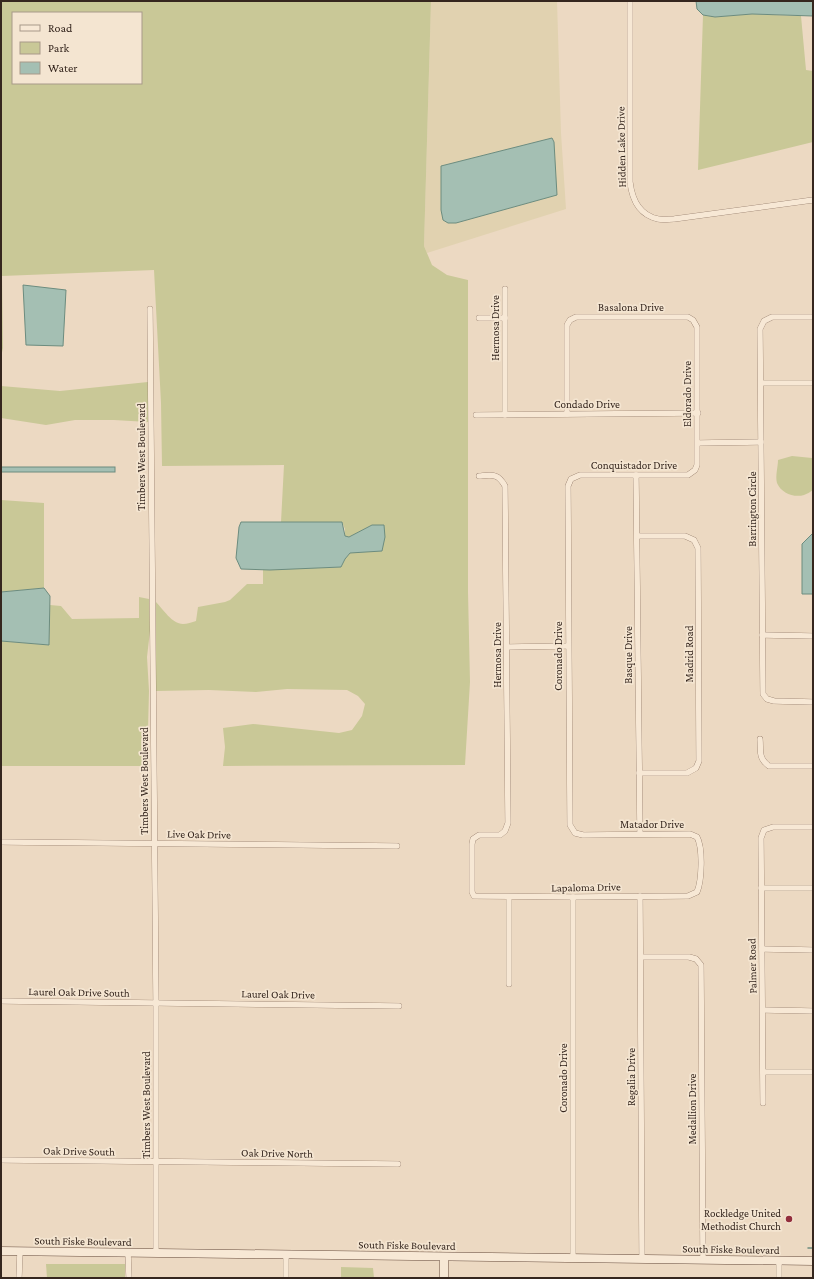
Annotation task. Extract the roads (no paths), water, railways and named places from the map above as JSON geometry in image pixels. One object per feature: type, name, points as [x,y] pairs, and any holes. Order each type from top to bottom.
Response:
[{"type":"main road","name":"South Fiske Boulevard","points":[[1,1250],[813,1261]]},
{"type":"main road","points":[[444,1257],[444,1278]]},
{"type":"street","name":"Hidden Lake Drive","points":[[630,1],[630,182],[632,195],[636,204],[645,214],[658,219],[674,219],[813,200]]},
{"type":"street","name":"Hermosa Drive","points":[[505,289],[505,415]]},
{"type":"street","name":"Timbers West Boulevard","points":[[150,309],[156,1002],[156,1252]]},
{"type":"street","name":"Basalona Drive","points":[[567,414],[566,325],[570,320],[576,317],[688,317],[693,320]]},
{"type":"street","name":"Barrington Circle","points":[[813,317],[772,317],[764,321],[760,329],[763,694],[767,699],[774,702],[813,702]]},
{"type":"street","points":[[478,318],[505,318]]},
{"type":"street","name":"Eldorado Drive","points":[[693,320],[697,327],[698,465],[695,470]]},
{"type":"street","points":[[761,383],[813,383]]},
{"type":"street","name":"Condado Drive","points":[[476,415],[698,413]]},
{"type":"street","points":[[698,443],[761,442]]},
{"type":"street","name":"Conquistador Drive","points":[[571,479],[580,475],[688,475],[695,470]]},
{"type":"street","name":"Basque Drive","points":[[636,475],[638,773],[640,834]]},
{"type":"street","name":"Hermosa Drive","points":[[474,896],[472,892],[473,838],[479,835],[500,835],[505,831],[508,823],[505,486],[502,479],[496,476],[478,476]]},
{"type":"street","name":"Coronado Drive","points":[[571,479],[568,486],[570,825],[575,833]]},
{"type":"street","name":"Madrid Road","points":[[637,536],[685,536],[694,540],[698,548],[699,761],[696,768],[687,773],[638,773]]},
{"type":"street","points":[[762,635],[813,636]]},
{"type":"street","points":[[507,647],[568,646]]},
{"type":"street","points":[[760,739],[761,757],[769,766],[813,766]]},
{"type":"street","name":"Palmer Road","points":[[763,1103],[761,838],[764,830],[773,826],[813,827]]},
{"type":"street","name":"Matador Drive","points":[[575,833],[583,835],[690,834],[697,837],[700,843],[700,884],[697,892]]},
{"type":"street","name":"Live Oak Drive","points":[[1,842],[397,846]]},
{"type":"street","points":[[761,888],[813,888]]},
{"type":"street","name":"Lapaloma Drive","points":[[474,896],[688,896],[697,892]]},
{"type":"street","name":"Regalia Drive","points":[[640,896],[642,1258]]},
{"type":"street","points":[[509,897],[509,984]]},
{"type":"street","name":"Coronado Drive","points":[[573,897],[573,1258]]},
{"type":"street","points":[[762,949],[813,950]]},
{"type":"street","name":"Medallion Drive","points":[[641,957],[689,957],[696,959],[701,965],[703,1260]]},
{"type":"street","name":"Laurel Oak Drive South","points":[[1,1001],[156,1002]]},
{"type":"street","name":"Laurel Oak Drive","points":[[156,1002],[399,1006]]},
{"type":"street","points":[[763,1010],[813,1011]]},
{"type":"street","points":[[763,1072],[813,1072]]},
{"type":"street","name":"Oak Drive South","points":[[1,1160],[156,1161]]},
{"type":"street","name":"Oak Drive North","points":[[156,1161],[398,1164]]},
{"type":"street","points":[[19,1278],[20,1251]]},
{"type":"street","points":[[128,1252],[129,1278]]},
{"type":"street","points":[[286,1254],[286,1278]]},
{"type":"street","points":[[779,1261],[779,1278]]},
{"type":"water","points":[[696,1],[813,1],[813,16],[752,14],[715,17],[703,15],[697,9]]},
{"type":"water","points":[[552,138],[554,142],[557,195],[456,223],[448,223],[443,220],[441,210],[441,166]]},
{"type":"water","points":[[23,285],[66,290],[63,346],[26,345]]},
{"type":"water","points":[[1,467],[115,467],[115,472],[1,472]]},
{"type":"water","points":[[241,522],[342,522],[345,536],[349,537],[372,525],[384,525],[385,537],[382,551],[350,553],[341,567],[270,570],[241,569],[236,558],[239,527]]},
{"type":"water","points":[[813,533],[813,594],[802,594],[802,544]]},
{"type":"water","points":[[44,588],[50,596],[49,645],[1,641],[1,592]]},
{"type":"waterway","points":[[808,1248],[813,1248]]},
{"type":"place","name":"Rockledge United Methodist Church","points":[[789,1219]]}]
